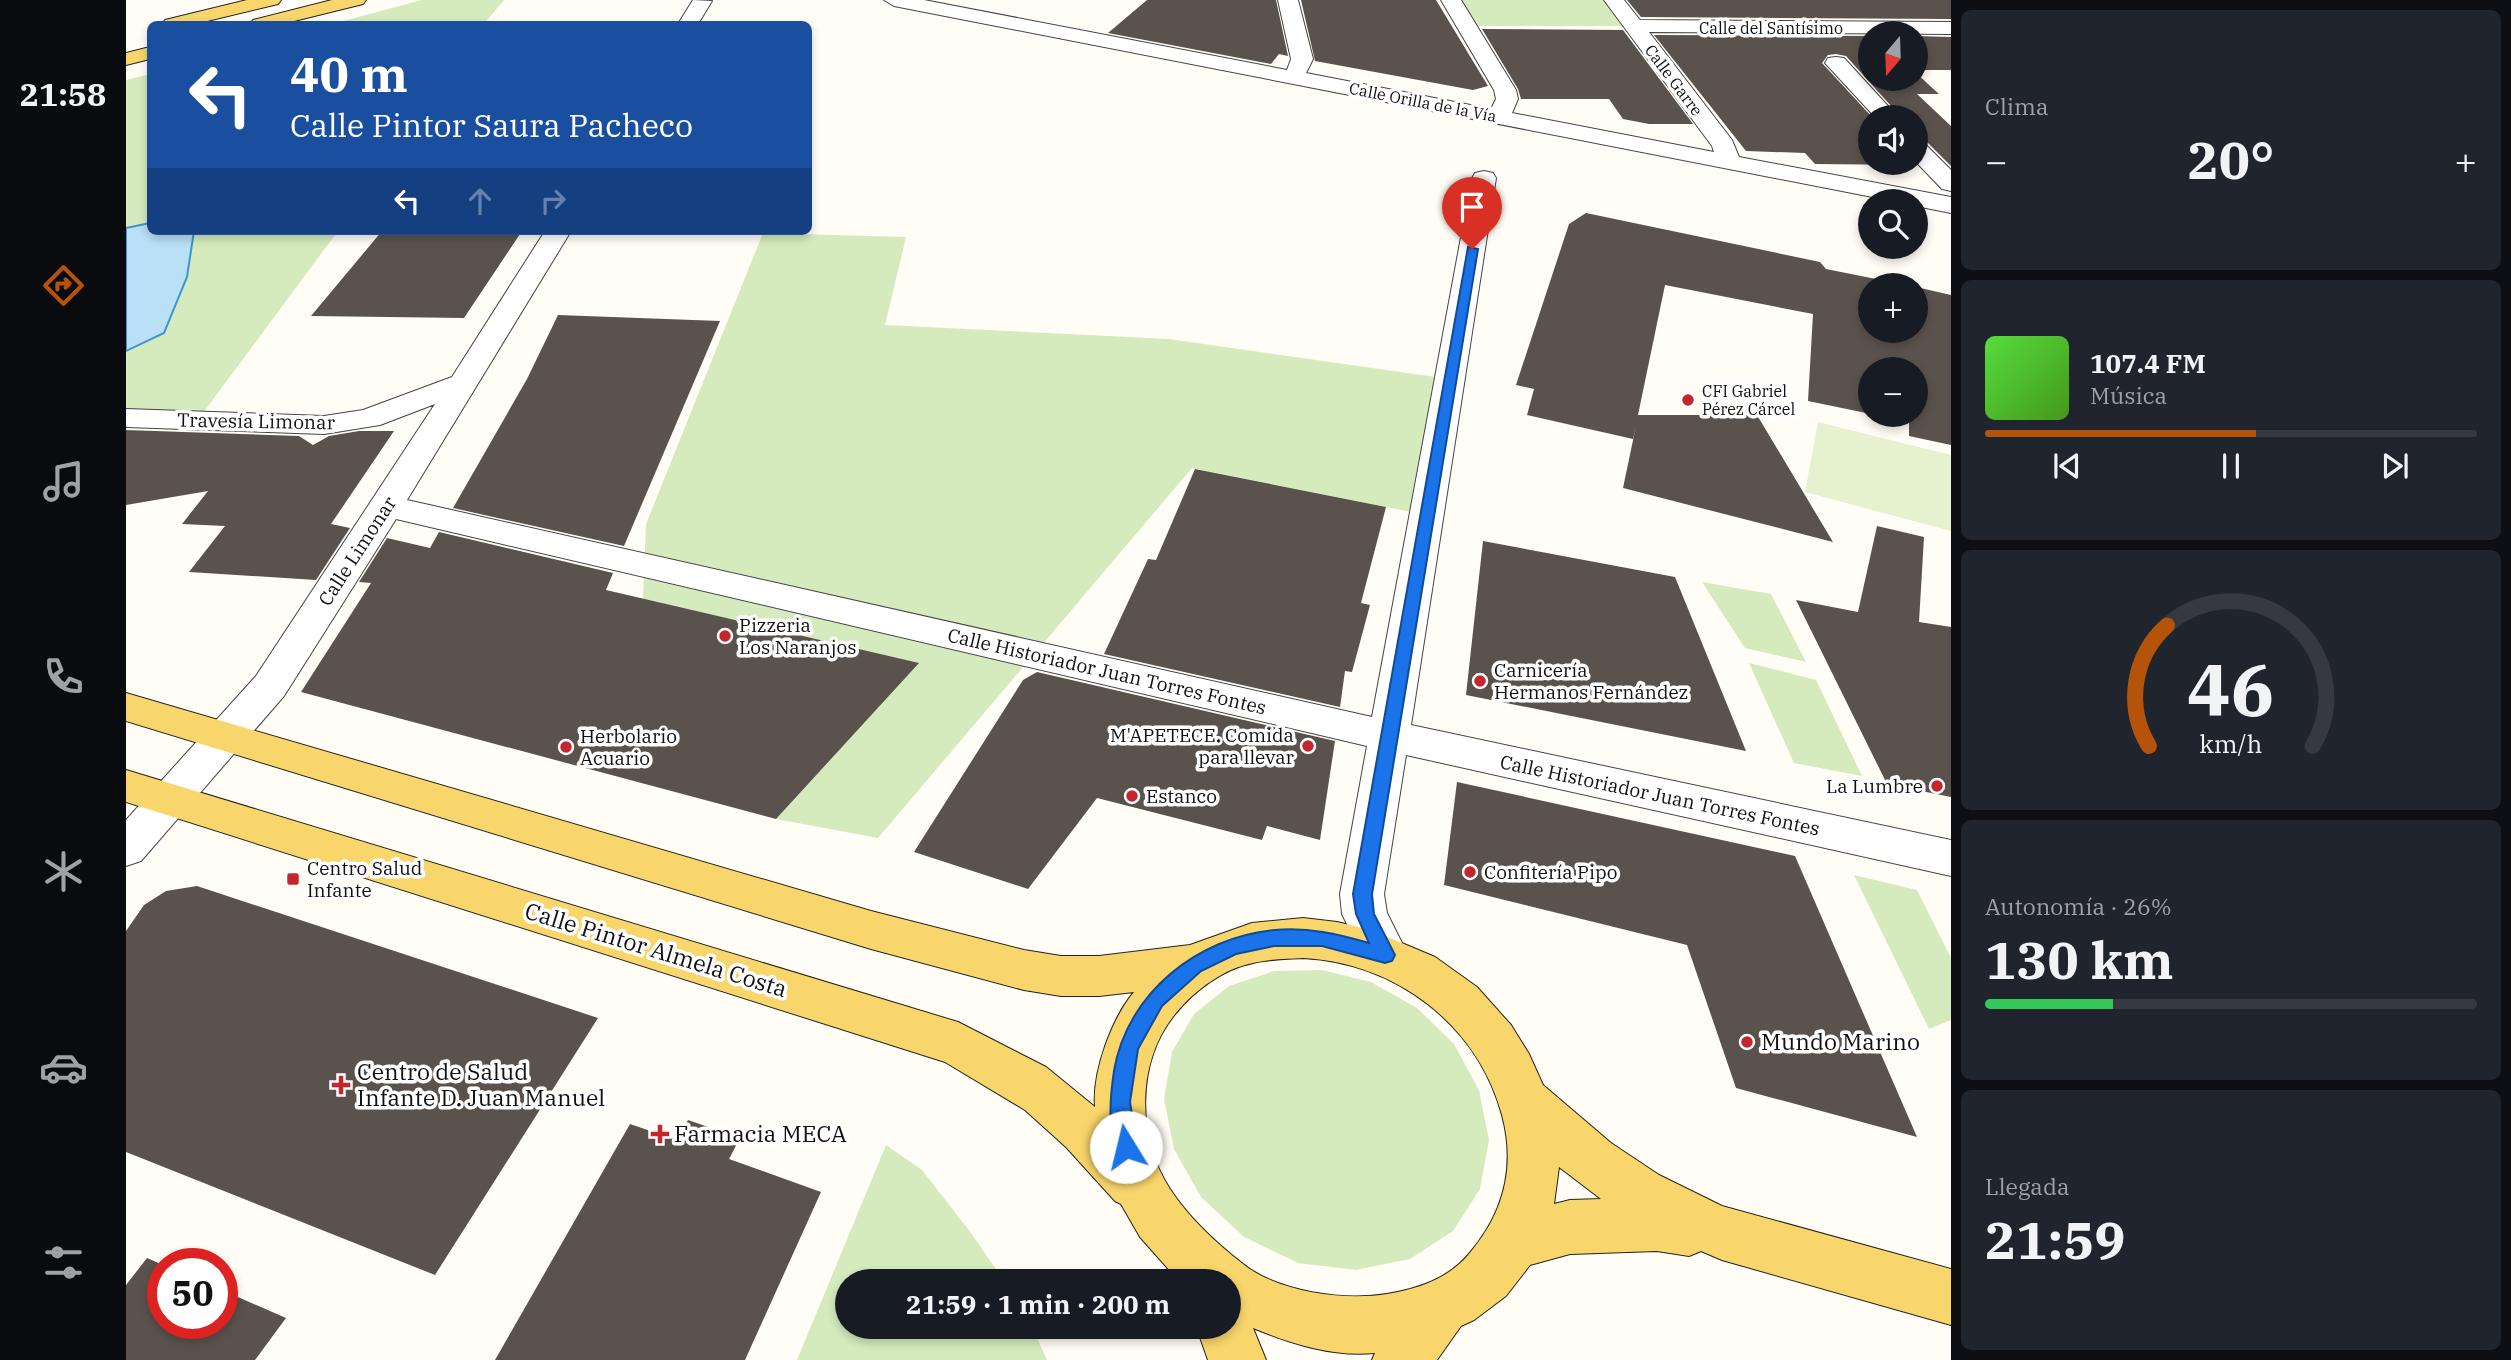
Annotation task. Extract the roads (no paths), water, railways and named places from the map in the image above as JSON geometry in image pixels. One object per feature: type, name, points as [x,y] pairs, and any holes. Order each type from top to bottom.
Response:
[{"type":"main road","points":[[184,21],[271,0]]},
{"type":"main road","points":[[272,21],[356,0]]},
{"type":"main road","points":[[126,59],[147,53]]},
{"type":"main road","points":[[126,707],[871,930],[1024,971],[1061,976],[1098,976],[1194,965]]},
{"type":"main road","name":"Calle Pintor Almela Costa","points":[[126,786],[958,1044],[1050,1099],[1103,1149],[1142,1193]]},
{"type":"main road","points":[[1205,1269],[1177,1242],[1142,1193],[1122,1132],[1120,1102],[1128,1047],[1155,1000],[1194,965],[1232,947],[1274,938],[1322,938],[1385,955],[1432,980],[1462,1004],[1489,1033],[1510,1066],[1525,1101],[1533,1129],[1535,1158],[1526,1215],[1514,1242],[1501,1262],[1484,1279],[1441,1308],[1409,1320],[1373,1325],[1336,1325],[1263,1305],[1241,1293]]},
{"type":"main road","points":[[1525,1101],[1564,1141],[1621,1183],[1686,1219],[1722,1233],[1951,1297]]},
{"type":"main road","points":[[1514,1242],[1570,1227],[1616,1225],[1657,1224],[1722,1233]]},
{"type":"main road","points":[[1401,1360],[1441,1308]]},
{"type":"main road","points":[[1229,1339],[1237,1360]]},
{"type":"street","name":"Calle Orilla de la Vía","points":[[894,0],[1027,19],[1294,77],[1951,205]]},
{"type":"street","points":[[1288,0],[1301,58],[1294,77]]},
{"type":"street","points":[[1451,0],[1507,95],[1499,117]]},
{"type":"street","name":"Calle Garre","points":[[1614,0],[1724,145],[1727,156],[1725,162]]},
{"type":"street","points":[[690,21],[702,1]]},
{"type":"street","points":[[1884,7],[1901,21]]},
{"type":"street","name":"Calle del Santísimo","points":[[1634,26],[1858,28]]},
{"type":"street","name":"Calle del Santísimo","points":[[1928,29],[1951,28]]},
{"type":"street","points":[[1836,63],[1876,105]]},
{"type":"street","points":[[1928,160],[1951,184]]},
{"type":"street","points":[[1385,955],[1365,914],[1362,894],[1484,178]]},
{"type":"street","name":"Calle Limonar","points":[[126,849],[270,686],[387,506],[556,235]]},
{"type":"street","name":"Travesía Limonar","points":[[126,418],[324,425],[369,418],[464,383]]},
{"type":"street","name":"Calle Historiador Juan Torres Fontes","points":[[387,506],[1390,736],[1951,858]]},
{"type":"street","points":[[1322,938],[1345,922],[1362,894]]},
{"type":"water","points":[[147,224],[147,235],[193,235],[187,277],[164,333],[126,351],[126,228]]},
{"type":"place","name":"CFI Gabriel Pérez Cárcel","points":[[1688,400]]},
{"type":"place","name":"Pizzeria Los Naranjos","points":[[725,636]]},
{"type":"place","name":"Carnicería Hermanos Fernández","points":[[1480,681]]},
{"type":"place","name":"M'APETECE. Comida para llevar","points":[[1308,746]]},
{"type":"place","name":"Herbolario Acuario","points":[[566,747]]},
{"type":"place","name":"La Lumbre","points":[[1937,786]]},
{"type":"place","name":"Estanco","points":[[1132,796]]},
{"type":"place","name":"Confitería Pipo","points":[[1470,872]]},
{"type":"place","name":"Centro Salud Infante","points":[[293,879]]},
{"type":"place","name":"Mundo Marino","points":[[1747,1042]]},
{"type":"place","name":"Centro de Salud Infante D. Juan Manuel","points":[[341,1085]]},
{"type":"place","name":"Farmacia MECA","points":[[660,1134]]}]
